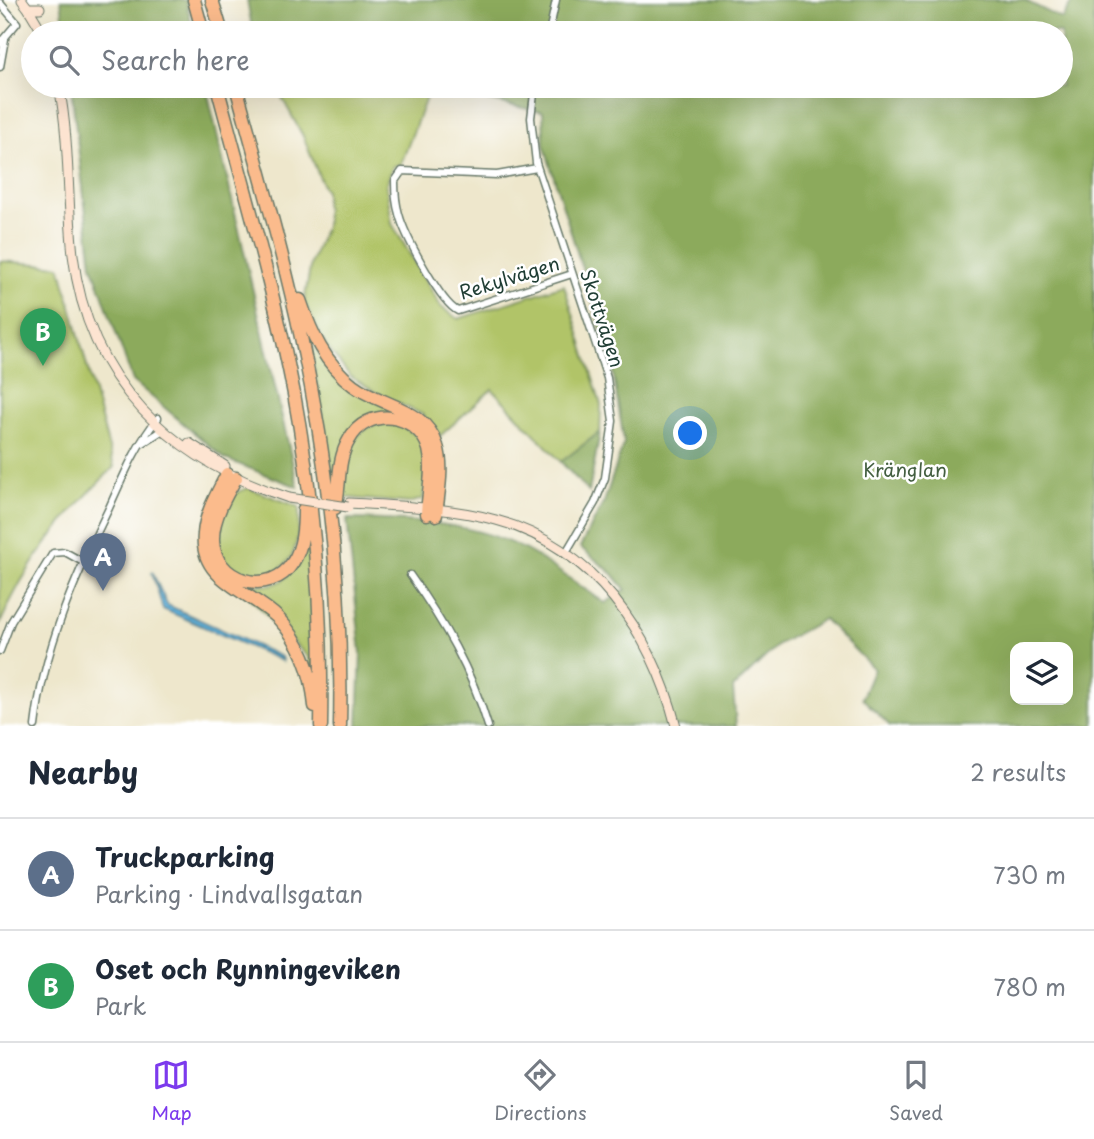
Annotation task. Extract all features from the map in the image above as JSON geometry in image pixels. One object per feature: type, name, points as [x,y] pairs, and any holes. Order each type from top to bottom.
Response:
[{"type":"highway","points":[[194,0],[200,21]]},
{"type":"highway","points":[[212,0],[218,21]]},
{"type":"highway","points":[[220,98],[284,346],[309,496],[319,610],[321,724]]},
{"type":"highway","points":[[239,98],[309,375],[331,518],[339,617],[340,726]]},
{"type":"highway","points":[[263,186],[302,307],[328,360],[359,389],[419,418],[434,437],[440,461],[438,512]]},
{"type":"highway","points":[[331,518],[336,505],[339,467],[347,443],[357,429],[380,418],[406,421],[425,439],[438,512]]},
{"type":"highway","points":[[233,473],[216,521],[213,546],[225,569],[247,582],[273,579],[293,563],[302,539],[304,505],[309,496]]},
{"type":"highway","points":[[233,473],[205,527],[207,559],[221,578],[270,611],[292,636],[307,667],[315,716],[321,724]]},
{"type":"street","points":[[552,21],[556,0]]},
{"type":"street","points":[[0,3],[17,23],[3,41],[0,67]]},
{"type":"street","points":[[23,3],[43,4]]},
{"type":"street","points":[[23,3],[36,21]]},
{"type":"street","points":[[61,98],[76,273],[94,335],[127,385],[163,430],[194,454],[233,473],[290,495],[348,505],[438,512],[499,521],[565,554],[603,583],[637,628],[660,671],[676,726]]},
{"type":"street","name":"Skottvägen","points":[[534,98],[531,118],[537,168],[607,378],[613,421],[605,478],[595,503],[565,554]]},
{"type":"street","name":"Rekylvägen","points":[[537,168],[497,175],[409,169],[402,171],[396,181],[399,214],[406,235],[443,296],[450,307],[458,311],[572,274]]},
{"type":"street","points":[[35,726],[51,643],[83,562],[136,450],[156,420]]},
{"type":"street","points":[[156,420],[233,473]]},
{"type":"street","points":[[136,450],[153,434],[163,430]]},
{"type":"street","points":[[0,651],[24,596],[53,553],[65,552],[83,562]]},
{"type":"street","points":[[410,575],[457,647],[472,677],[488,726]]},
{"type":"green space","points":[[61,0],[186,0],[191,21],[64,21]]},
{"type":"green space","name":"Kränglan","points":[[247,0],[1024,0],[1062,19],[1073,0],[1094,0],[1094,726],[890,726],[862,698],[874,669],[824,619],[779,644],[733,688],[736,726],[358,726],[361,653],[347,519],[443,524],[466,529],[512,543],[533,554],[605,603],[626,590],[613,574],[580,547],[604,502],[624,442],[612,365],[544,145],[543,112],[476,98],[1073,98],[1073,21],[251,21]]},
{"type":"green space","points":[[72,98],[209,98],[298,487],[225,459],[133,381],[92,265]]},
{"type":"green space","points":[[282,98],[426,98],[401,164],[393,166],[386,185],[392,224],[441,307],[458,319],[564,285],[601,405],[600,432],[561,462],[492,389],[440,436],[422,414],[382,396],[350,376],[327,347],[304,302],[311,263],[326,224],[325,191],[303,136]]},
{"type":"green space","points":[[0,261],[60,266],[114,467],[80,502],[49,540],[22,580],[0,624]]},
{"type":"green space","points":[[308,335],[326,365],[405,416],[366,417],[334,481]]},
{"type":"green space","points":[[394,421],[419,437],[427,460],[423,499],[409,503],[340,497],[347,457],[358,436],[379,423]]},
{"type":"green space","points":[[600,432],[589,492],[561,462]]},
{"type":"green space","points":[[248,488],[299,507],[299,525],[292,555],[283,566],[258,576],[234,569],[219,548],[218,533],[225,512],[235,493]]},
{"type":"green space","points":[[309,532],[316,680],[308,657],[233,580],[265,585],[276,584],[284,579],[297,561]]},
{"type":"water","points":[[152,572],[167,605],[281,657],[282,661],[163,609]]},
{"type":"place","name":"Oset och Rynningeviken","points":[[43,366]]},
{"type":"place","name":"Truckparking","points":[[103,591]]}]
